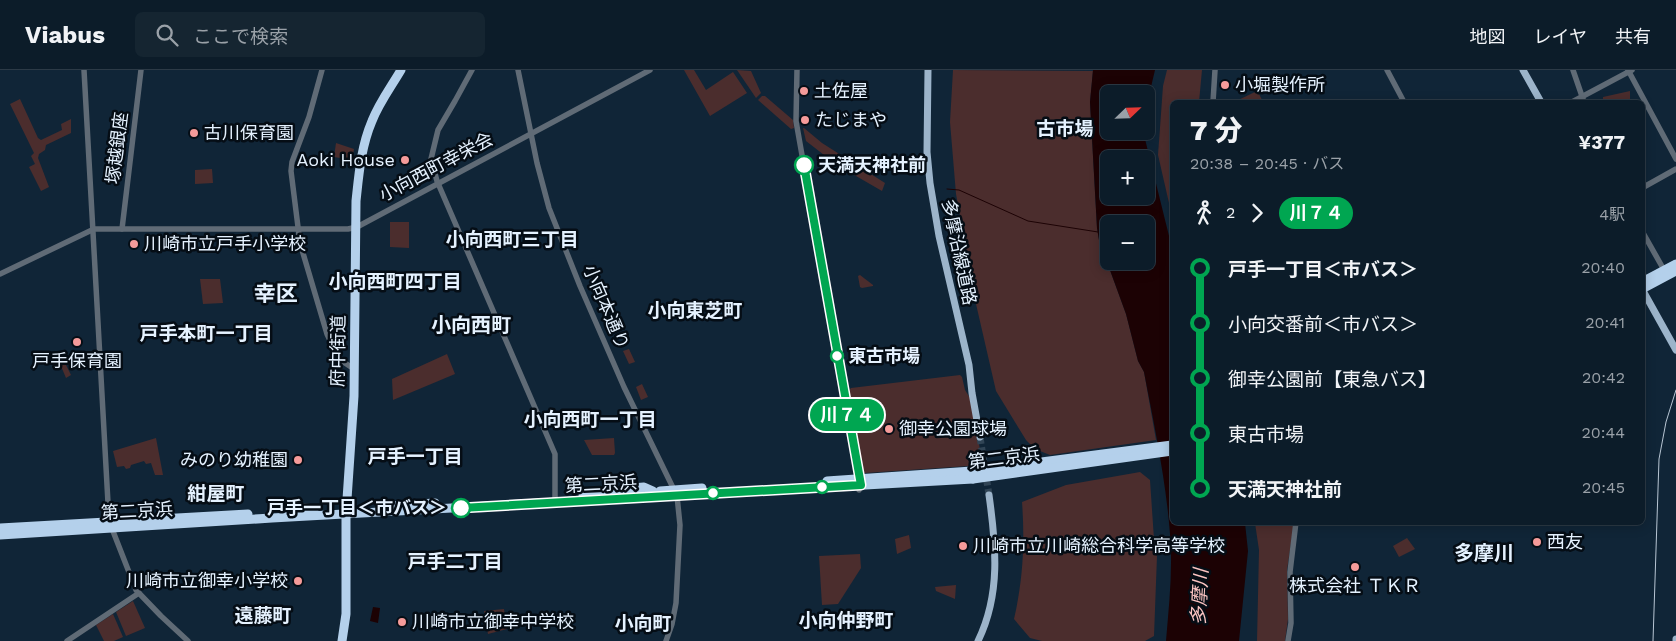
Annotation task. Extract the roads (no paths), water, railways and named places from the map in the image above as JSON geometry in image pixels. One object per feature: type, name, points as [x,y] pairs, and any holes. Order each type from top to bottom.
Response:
[{"type":"highway","name":"府中街道","points":[[338,641],[342,597],[344,512],[352,368],[353,178],[360,144],[368,120],[395,70]]},
{"type":"highway","name":"府中街道","points":[[354,228],[364,145],[373,118],[401,70]]},
{"type":"highway","points":[[1645,280],[1676,264]]},
{"type":"highway","points":[[1645,288],[1676,272]]},
{"type":"highway","name":"第二京浜","points":[[972,475],[1170,445]]},
{"type":"highway","name":"第二京浜","points":[[0,528],[110,525],[972,475],[1170,451]]},
{"type":"highway","name":"第二京浜","points":[[0,535],[285,512],[310,508],[314,510],[344,512],[411,514],[418,510],[623,493],[676,492]]},
{"type":"highway","name":"府中街道","points":[[342,641],[346,597],[344,512]]},
{"type":"main road","name":"多摩沿線道路","points":[[928,70],[927,152],[930,186],[939,236],[969,365],[980,437]]},
{"type":"main road","points":[[1523,70],[1540,100]]},
{"type":"main road","points":[[1645,293],[1676,350]]},
{"type":"main road","points":[[978,641],[991,607],[995,584],[995,539],[989,495]]},
{"type":"street","points":[[84,70],[110,525],[132,582],[139,594],[188,641]]},
{"type":"street","name":"塚越銀座","points":[[122,229],[142,70]]},
{"type":"street","points":[[322,70],[306,124],[292,162],[291,171],[304,260],[311,277],[327,334],[336,355],[352,368]]},
{"type":"street","points":[[472,70],[438,130],[431,158],[438,183],[555,454],[555,499]]},
{"type":"street","name":"小向本通り","points":[[518,70],[549,208],[580,286],[634,409],[676,492],[680,525],[676,603],[666,641]]},
{"type":"street","name":"小向西町幸栄会","points":[[354,228],[650,70]]},
{"type":"street","points":[[797,70],[796,121],[859,482]]},
{"type":"street","points":[[1213,100],[1215,70]]},
{"type":"street","points":[[1387,70],[1403,100]]},
{"type":"street","points":[[1573,70],[1584,100],[1629,71],[1644,100]]},
{"type":"street","points":[[1645,101],[1676,159]]},
{"type":"street","points":[[1645,186],[1676,169]]},
{"type":"street","points":[[0,274],[94,229],[354,228]]},
{"type":"street","points":[[1645,236],[1664,270]]},
{"type":"street","points":[[1288,641],[1291,622],[1290,572],[1296,525]]},
{"type":"street","points":[[67,641],[139,594]]},
{"type":"water","points":[[1093,70],[1155,70],[1151,85],[1100,85],[1100,140],[1145,140],[1148,150],[1100,150],[1100,205],[1155,205],[1155,179],[1170,240],[1170,525],[1245,525],[1248,551],[1239,641],[1166,641],[1171,561],[1166,493],[1144,372],[1138,361],[1126,314],[1110,270],[1155,270],[1155,215],[1100,215],[1100,243],[1090,102]]},
{"type":"water","points":[[373,607],[380,608],[378,623],[370,621]]},
{"type":"waterway","points":[[947,189],[959,190],[1028,221],[1098,232]]},
{"type":"tunnel","points":[[980,437],[989,495]]},
{"type":"railway","points":[[1653,641],[1659,459],[1666,422],[1676,390]]},
{"type":"place","name":"小堀製作所","points":[[1225,85]]},
{"type":"place","name":"土佐屋","points":[[804,91]]},
{"type":"place","name":"たじまや","points":[[805,120]]},
{"type":"place","name":"古川保育園","points":[[194,133]]},
{"type":"place","name":"Aoki House","points":[[405,160]]},
{"type":"place","name":"天満天神社前","points":[[804,165]]},
{"type":"place","name":"川崎市立戸手小学校","points":[[134,244]]},
{"type":"place","name":"戸手保育園","points":[[77,342]]},
{"type":"place","name":"東古市場","points":[[837,356]]},
{"type":"place","name":"御幸公園球場","points":[[889,429]]},
{"type":"place","name":"みのり幼稚園","points":[[298,460]]},
{"type":"place","name":"戸手一丁目＜市バス＞","points":[[461,508]]},
{"type":"place","name":"西友","points":[[1537,542]]},
{"type":"place","name":"川崎市立川崎総合科学高等学校","points":[[963,546]]},
{"type":"place","name":"株式会社 ＴＫＲ","points":[[1355,567]]},
{"type":"place","name":"川崎市立御幸小学校","points":[[298,581]]},
{"type":"place","name":"川崎市立御幸中学校","points":[[402,622]]},
{"type":"district","name":"古市場","points":[[1065,128]]},
{"type":"district","name":"小向西町三丁目","points":[[512,239]]},
{"type":"district","name":"小向西町四丁目","points":[[395,281]]},
{"type":"district","name":"幸区","points":[[276,293]]},
{"type":"district","name":"小向東芝町","points":[[695,310]]},
{"type":"district","name":"小向西町","points":[[471,325]]},
{"type":"district","name":"戸手本町一丁目","points":[[206,333]]},
{"type":"district","name":"小向西町一丁目","points":[[590,419]]},
{"type":"district","name":"戸手一丁目","points":[[415,456]]},
{"type":"district","name":"紺屋町","points":[[216,493]]},
{"type":"district","name":"多摩川","points":[[1484,553]]},
{"type":"district","name":"戸手二丁目","points":[[455,561]]},
{"type":"district","name":"遠藤町","points":[[263,615]]},
{"type":"district","name":"小向仲野町","points":[[846,620]]},
{"type":"district","name":"小向町","points":[[643,623]]}]
